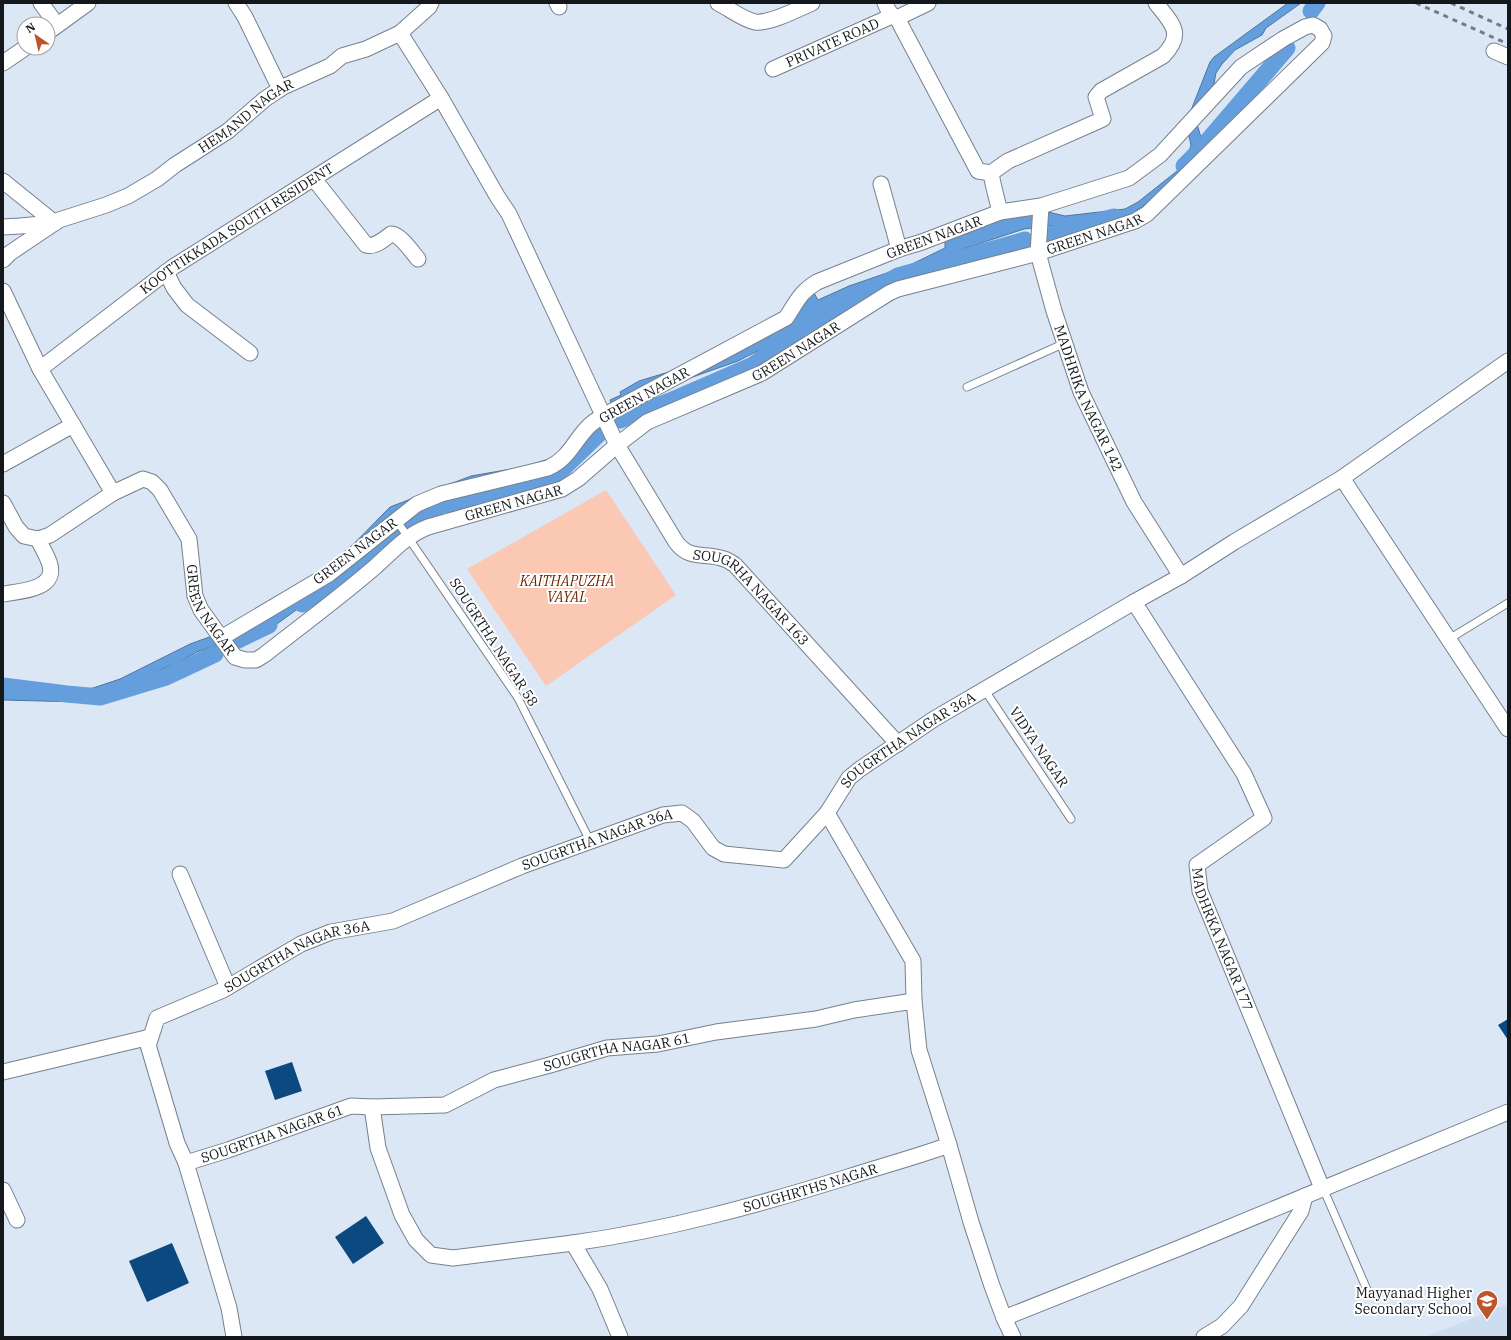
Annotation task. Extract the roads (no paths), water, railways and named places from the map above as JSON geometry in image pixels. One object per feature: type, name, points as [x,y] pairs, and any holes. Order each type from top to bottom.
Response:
[{"type":"street","points":[[41,3],[47,16]]},
{"type":"street","points":[[56,25],[88,3]]},
{"type":"street","points":[[236,3],[245,17],[280,89]]},
{"type":"street","name":"HEMAND NAGAR","points":[[55,223],[66,217],[106,205],[128,196],[157,179],[175,165],[228,131],[280,89],[330,66],[342,56],[366,49],[400,33],[430,7],[431,3]]},
{"type":"street","points":[[718,3],[746,19],[757,22],[771,20],[812,3]]},
{"type":"street","name":"PRIVATE ROAD","points":[[773,68],[892,12],[928,3]]},
{"type":"street","points":[[892,12],[978,171],[991,173],[1008,161],[1103,119],[1096,96],[1101,91],[1163,56],[1171,48],[1176,37],[1172,25],[1156,3]]},
{"type":"street","name":"GREEN NAGAR","points":[[38,539],[50,535],[113,493],[143,480],[152,482],[160,490],[189,539],[195,596],[201,610],[221,638],[235,657],[245,660],[256,660],[375,567],[404,532],[428,527],[562,489],[578,479],[617,445],[647,422],[762,373],[889,293],[898,289],[1038,253],[1135,221],[1147,214],[1322,43],[1324,36],[1320,29],[1313,25],[1305,27],[1283,39],[1241,67],[1160,155],[1129,178],[1042,206],[1000,212],[922,242],[899,249],[817,282],[807,288],[799,296],[786,318],[774,326],[604,416],[590,425],[567,455],[557,463],[548,468],[441,494],[417,504],[328,574],[221,638]]},
{"type":"street","name":"SOUGRHA NAGAR 163","points":[[400,33],[442,98],[497,196],[509,214],[617,445],[682,550],[693,554],[725,559],[736,565],[898,744]]},
{"type":"street","points":[[1494,51],[1508,57]]},
{"type":"street","points":[[3,63],[16,54]]},
{"type":"street","name":"KOOTTIKKADA SOUTH RESIDENT","points":[[40,369],[166,272],[442,98]]},
{"type":"street","points":[[991,173],[992,186],[996,194],[1000,212]]},
{"type":"street","points":[[314,179],[366,245],[370,247],[391,234],[394,234],[418,259]]},
{"type":"street","points":[[3,181],[55,223]]},
{"type":"street","points":[[882,184],[899,249]]},
{"type":"street","name":"MADHRIKA NAGAR 142","points":[[1042,206],[1038,253],[1081,392],[1134,502],[1181,576]]},
{"type":"street","points":[[3,227],[55,223]]},
{"type":"street","points":[[3,260],[55,223]]},
{"type":"street","points":[[166,272],[174,288],[187,305],[250,353]]},
{"type":"street","points":[[3,290],[40,369],[113,493]]},
{"type":"street","name":"SOUGRTHA NAGAR 36A","points":[[146,1038],[149,1043],[157,1018],[228,987],[301,944],[331,932],[393,921],[522,866],[663,815],[682,813],[693,821],[713,848],[724,854],[784,860],[827,813],[849,778],[860,769],[934,719],[1181,576],[1234,542],[1342,478],[1508,360]]},
{"type":"street","points":[[3,464],[73,425]]},
{"type":"street","points":[[1342,478],[1508,729]]},
{"type":"street","points":[[3,503],[16,527],[24,536],[38,539],[50,565],[51,574],[46,583],[37,587],[3,594]]},
{"type":"street","name":"MADHRKA NAGAR 177","points":[[1134,602],[1244,774],[1264,818],[1197,865],[1200,891],[1322,1188]]},
{"type":"street","points":[[827,813],[913,961],[914,1001],[920,1050],[971,1222],[1004,1318],[1013,1337]]},
{"type":"street","points":[[180,874],[228,987]]},
{"type":"street","name":"SOUGRTHA NAGAR 61","points":[[186,1163],[228,1150],[351,1106],[445,1106],[494,1080],[607,1048],[658,1044],[716,1032],[816,1019],[854,1010],[914,1001]]},
{"type":"street","points":[[3,1072],[146,1038],[177,1143],[186,1163],[228,1308],[234,1337]]},
{"type":"street","name":"SOUGHRTHS NAGAR","points":[[372,1107],[378,1148],[400,1209],[416,1240],[431,1255],[453,1258],[618,1237],[742,1208],[798,1193],[949,1145]]},
{"type":"street","points":[[1004,1318],[1175,1250],[1508,1112]]},
{"type":"street","points":[[3,1190],[17,1220]]},
{"type":"street","points":[[1204,1337],[1222,1326],[1241,1306],[1301,1211],[1305,1196]]},
{"type":"street","points":[[574,1243],[600,1289],[620,1337]]},
{"type":"lane","points":[[967,387],[1065,344]]},
{"type":"lane","name":"SOUGRTHA NAGAR 58","points":[[404,532],[518,698],[590,841]]},
{"type":"lane","points":[[1448,639],[1508,602]]},
{"type":"lane","name":"VIDYA NAGAR","points":[[984,689],[1072,819]]},
{"type":"lane","points":[[1322,1188],[1368,1292]]},
{"type":"water","points":[[1288,3],[1301,3],[1266,28],[1262,35],[1235,50],[1216,73],[1213,89],[1197,124],[1203,144],[1197,157],[1176,183],[1137,210],[1137,214],[1118,223],[1042,226],[1044,211],[1065,216],[1125,209],[1138,202],[1177,171],[1186,160],[1191,145],[1186,123],[1210,62],[1214,57]]},
{"type":"water","points":[[1037,210],[1034,228],[1024,229],[960,250],[936,260],[897,281],[849,297],[808,317],[777,341],[738,361],[690,378],[654,386],[614,410],[610,400],[621,395],[620,392],[639,381],[738,351],[814,293],[818,300],[849,286],[910,265],[945,248],[945,238],[993,222]]},
{"type":"water","points":[[612,420],[559,472],[475,485],[414,507],[310,600],[270,629],[230,640],[197,652],[177,663],[81,702],[3,700],[3,690],[68,692],[93,688],[120,679],[190,644],[226,631],[331,567],[390,507],[471,476],[523,467],[549,459],[565,451],[586,432]]},
{"type":"waterway","points":[[1311,11],[1317,3]]},
{"type":"waterway","points":[[1184,166],[1198,152],[1287,48]]},
{"type":"waterway","points":[[1046,236],[1114,217]]},
{"type":"waterway","points":[[620,420],[670,401],[753,365],[806,326],[898,276],[1025,240]]},
{"type":"waterway","points":[[302,604],[329,585],[407,522],[442,505],[482,499],[546,485],[599,434]]},
{"type":"waterway","points":[[234,642],[269,625]]},
{"type":"waterway","points":[[3,686],[100,697],[166,677],[215,654]]},
{"type":"railway","points":[[1416,3],[1508,44]]},
{"type":"railway","points":[[1451,3],[1508,29]]},
{"type":"place","name":"Mayyanad Higher Secondary School","points":[[1487,1320]]},
{"type":"park label","name":"KAITHAPUZHA VAYAL","points":[[567,590]]}]
